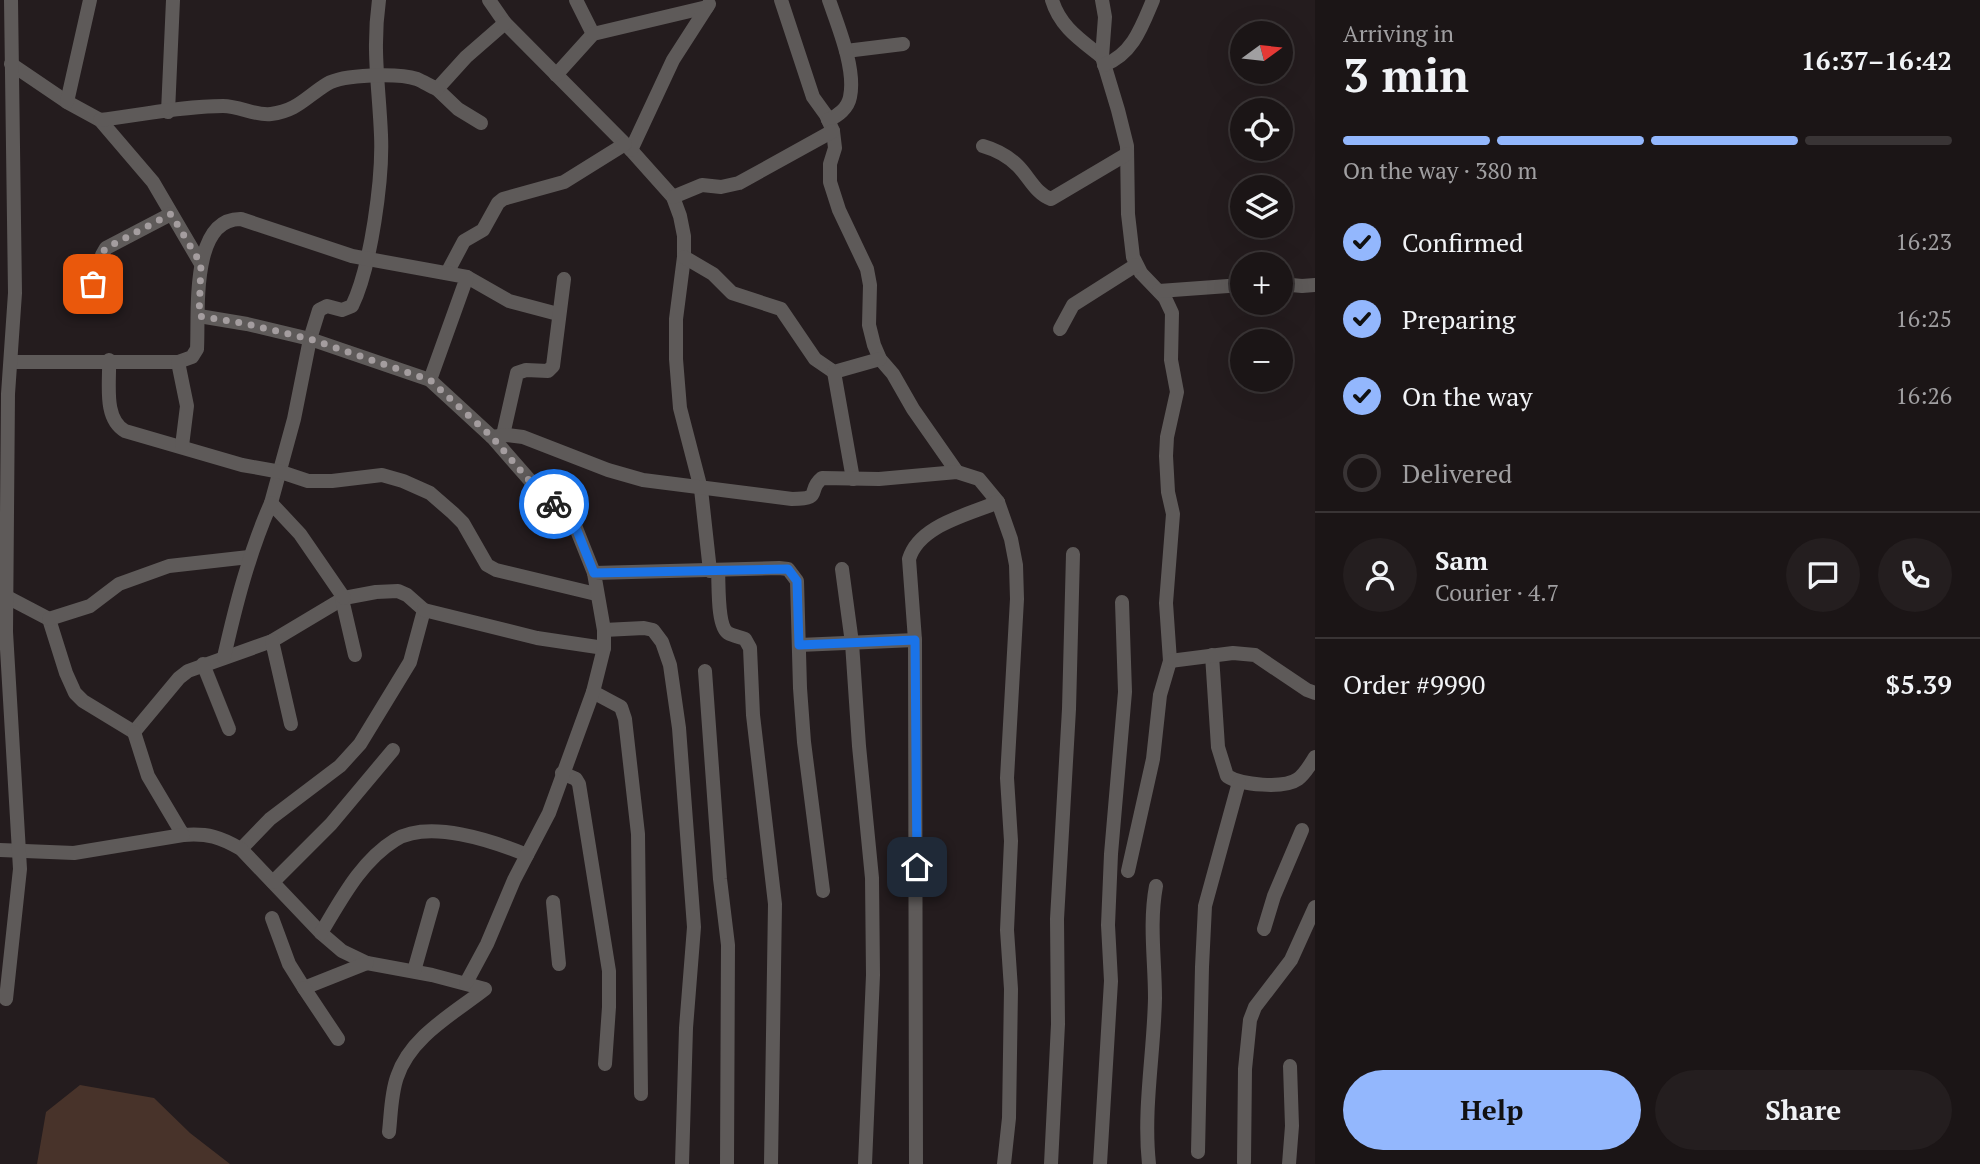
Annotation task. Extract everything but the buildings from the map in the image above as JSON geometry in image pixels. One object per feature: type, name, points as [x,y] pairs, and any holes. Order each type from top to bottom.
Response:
[{"type":"street","points":[[6,999],[15,936],[19,850],[4,661],[8,394],[15,293],[11,0]]},
{"type":"street","points":[[67,102],[90,0]]},
{"type":"street","points":[[168,112],[173,0]]},
{"type":"street","points":[[224,657],[249,557],[281,472],[317,314],[322,307],[342,310],[352,306],[366,259],[380,174],[381,136],[375,76],[375,35],[379,0]]},
{"type":"street","points":[[489,0],[505,23],[628,147],[673,197],[680,216],[684,236],[676,319],[680,408],[701,488],[724,629],[745,639],[750,648],[753,715],[775,904],[771,1164]]},
{"type":"street","points":[[576,0],[593,34]]},
{"type":"street","points":[[781,0],[813,96],[830,126],[835,148],[830,164],[830,182],[839,210],[867,269],[870,285],[869,325],[880,359],[957,472]]},
{"type":"street","points":[[673,197],[702,186],[721,187],[739,183],[830,126],[842,111],[850,96],[846,51],[829,0]]},
{"type":"street","points":[[1052,0],[1055,12],[1065,27],[1103,61]]},
{"type":"street","points":[[1102,0],[1105,17],[1103,61],[1118,110],[1127,154],[1128,214],[1136,265],[1149,283],[1159,291],[1172,313],[1171,360],[1177,392],[1167,437],[1166,456],[1168,492],[1173,514],[1166,603],[1170,661],[1160,695],[1153,759],[1128,871]]},
{"type":"street","points":[[1103,61],[1123,54],[1134,41],[1153,0]]},
{"type":"street","points":[[556,75],[593,34],[709,4]]},
{"type":"street","points":[[447,273],[464,241],[484,230],[498,203],[503,199],[564,182],[628,147],[673,60],[709,4]]},
{"type":"street","points":[[437,89],[466,57],[505,23]]},
{"type":"street","points":[[846,51],[903,44]]},
{"type":"street","points":[[11,64],[67,102],[100,120],[148,176],[201,264]]},
{"type":"street","points":[[100,120],[228,106],[265,115],[282,113],[303,104],[334,80],[375,76],[416,79],[437,89],[458,109],[481,123]]},
{"type":"street","points":[[0,132],[12,118]]},
{"type":"street","points":[[983,146],[1008,156],[1039,192],[1051,199],[1127,154]]},
{"type":"street","points":[[0,194],[13,186]]},
{"type":"street","points":[[93,284],[102,273],[102,253],[106,248],[171,214]]},
{"type":"street","points":[[10,362],[178,362],[192,358],[197,349],[201,264],[213,232],[219,224],[231,219],[241,219],[366,259],[467,276],[509,300],[558,314]]},
{"type":"street","points":[[684,257],[713,274],[732,293],[781,309],[816,359],[834,372],[853,479]]},
{"type":"street","points":[[1060,329],[1073,306],[1136,265]]},
{"type":"street","points":[[430,380],[467,276]]},
{"type":"street","points":[[498,436],[515,376],[521,371],[548,371],[553,366],[564,279]]},
{"type":"street","points":[[1293,285],[1315,285]]},
{"type":"street","points":[[1159,291],[1230,286]]},
{"type":"street","points":[[199,316],[310,339],[430,380],[498,436],[548,501],[570,513],[594,573],[604,630],[604,648],[593,692],[549,813],[527,855],[493,933],[466,983]]},
{"type":"street","points":[[834,372],[880,359]]},
{"type":"street","points":[[109,360],[110,409],[118,427],[125,431],[308,481],[382,475],[403,481],[430,493],[458,518],[487,565],[496,570],[596,594]]},
{"type":"street","points":[[178,362],[187,406],[182,446]]},
{"type":"street","points":[[498,436],[523,438],[608,470],[643,480],[701,488],[803,499],[813,495],[818,481],[822,478],[879,479],[957,472],[979,479],[998,502],[1011,539],[1016,565],[1017,599],[1007,778],[1011,841],[1007,930],[1011,989],[1009,1118],[1004,1164]]},
{"type":"street","points":[[916,1164],[915,640],[909,559],[912,547],[929,531],[998,502]]},
{"type":"street","points":[[271,503],[300,534],[343,598],[355,655]]},
{"type":"street","points":[[1051,1164],[1058,1024],[1056,919],[1069,709],[1073,554]]},
{"type":"street","points":[[49,619],[90,606],[119,584],[169,566],[249,557]]},
{"type":"street","points":[[594,573],[779,568],[788,569],[794,574],[798,592],[800,688],[808,782],[823,891]]},
{"type":"street","points":[[842,569],[852,643],[872,878],[873,975],[865,1164]]},
{"type":"street","points":[[134,732],[188,671],[272,641],[343,598],[398,591],[424,610],[537,638],[604,648]]},
{"type":"street","points":[[7,597],[49,619],[75,693],[83,701],[134,732],[148,776],[183,835]]},
{"type":"street","points":[[1100,1164],[1111,981],[1108,925],[1111,854],[1125,692],[1122,602]]},
{"type":"street","points":[[241,849],[270,819],[340,766],[360,744],[410,662],[424,610]]},
{"type":"street","points":[[604,630],[653,630],[662,642],[670,665],[679,728],[694,927],[686,1028],[681,1164]]},
{"type":"street","points":[[799,645],[915,640]]},
{"type":"street","points":[[272,641],[291,724]]},
{"type":"street","points":[[1170,661],[1212,655],[1255,655],[1315,693]]},
{"type":"street","points":[[1212,655],[1217,732],[1227,776],[1239,782],[1279,785],[1294,782],[1301,778],[1315,757]]},
{"type":"street","points":[[203,664],[229,729]]},
{"type":"street","points":[[705,671],[720,879],[728,945],[727,1164]]},
{"type":"street","points":[[593,692],[621,707],[625,719],[638,834],[641,1094]]},
{"type":"street","points":[[273,882],[331,824],[393,750]]},
{"type":"street","points":[[562,774],[578,780],[579,784],[609,971],[605,1064]]},
{"type":"street","points":[[1198,1152],[1205,906],[1239,782]]},
{"type":"street","points":[[1264,929],[1274,896],[1302,830]]},
{"type":"street","points":[[321,933],[363,868],[390,844],[405,835],[428,832],[462,835],[489,841],[527,855]]},
{"type":"street","points":[[0,850],[74,853],[183,835],[209,835],[225,839],[241,849],[321,933],[342,951],[367,962],[485,989],[427,1034],[408,1055],[396,1079],[389,1132]]},
{"type":"street","points":[[1149,1164],[1148,1111],[1155,999],[1152,916],[1156,886]]},
{"type":"street","points":[[553,902],[559,964]]},
{"type":"street","points":[[414,971],[433,904]]},
{"type":"street","points":[[1244,1162],[1245,1069],[1250,1020],[1255,1007],[1291,960],[1315,907]]},
{"type":"street","points":[[272,918],[283,950],[338,1040]]},
{"type":"street","points":[[304,988],[367,962]]},
{"type":"street","points":[[1289,1164],[1292,1126],[1290,1066]]},
{"type":"shaded area","points":[[80,1085],[154,1098],[190,1133],[230,1164],[37,1164],[46,1112]]},
{"type":"way so far","points":[[93,284],[102,273],[102,253],[106,248],[171,214],[201,264],[199,316],[310,339],[430,380],[492,437],[539,492],[554,504]]},
{"type":"route","points":[[554,504],[570,513],[594,573],[788,569],[797,581],[799,645],[915,640],[917,867]]}]
